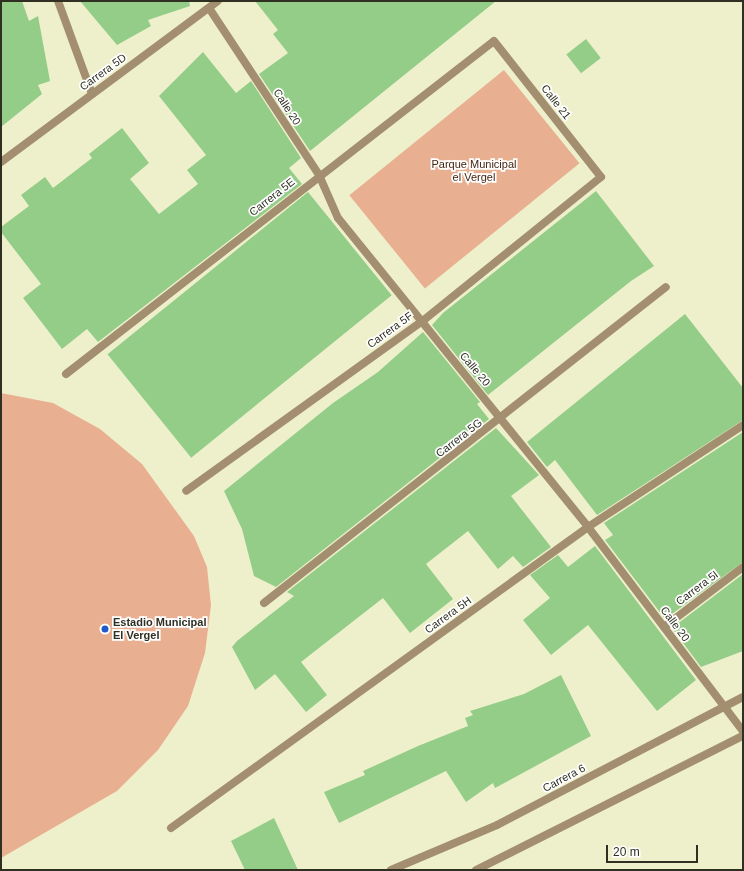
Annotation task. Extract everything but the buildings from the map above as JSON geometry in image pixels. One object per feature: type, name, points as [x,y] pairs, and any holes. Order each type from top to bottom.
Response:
[{"type":"street","points":[[58,1],[92,94]]},
{"type":"street","name":"Carrera 5D","points":[[1,162],[218,1]]},
{"type":"street","name":"Calle 20","points":[[209,8],[319,175],[338,218],[421,322],[502,418],[588,527],[743,731]]},
{"type":"street","name":"Carrera 5E","points":[[66,374],[319,175],[494,41]]},
{"type":"street","name":"Calle 21","points":[[494,41],[601,177]]},
{"type":"street","name":"Carrera 5F","points":[[186,491],[421,322],[601,177]]},
{"type":"street","name":"Carrera 5G","points":[[264,603],[502,418],[666,287]]},
{"type":"street","name":"Carrera 5H","points":[[171,828],[588,527],[743,425]]},
{"type":"street","name":"Carrera 5I","points":[[664,627],[743,567]]},
{"type":"street","name":"Carrera 6","points":[[391,870],[498,825],[743,697]]},
{"type":"street","points":[[476,870],[743,736]]},
{"type":"green space","name":"Parque Municipal el Vergel","points":[[504,70],[580,163],[425,288],[349,195]]},
{"type":"green space","name":"Estadio Municipal El Vergel","points":[[1,393],[53,403],[100,429],[142,464],[194,536],[207,567],[211,605],[205,653],[188,706],[158,750],[117,791],[1,858]]},
{"type":"place","name":"Estadio Municipal El Vergel","points":[[105,629]]}]
